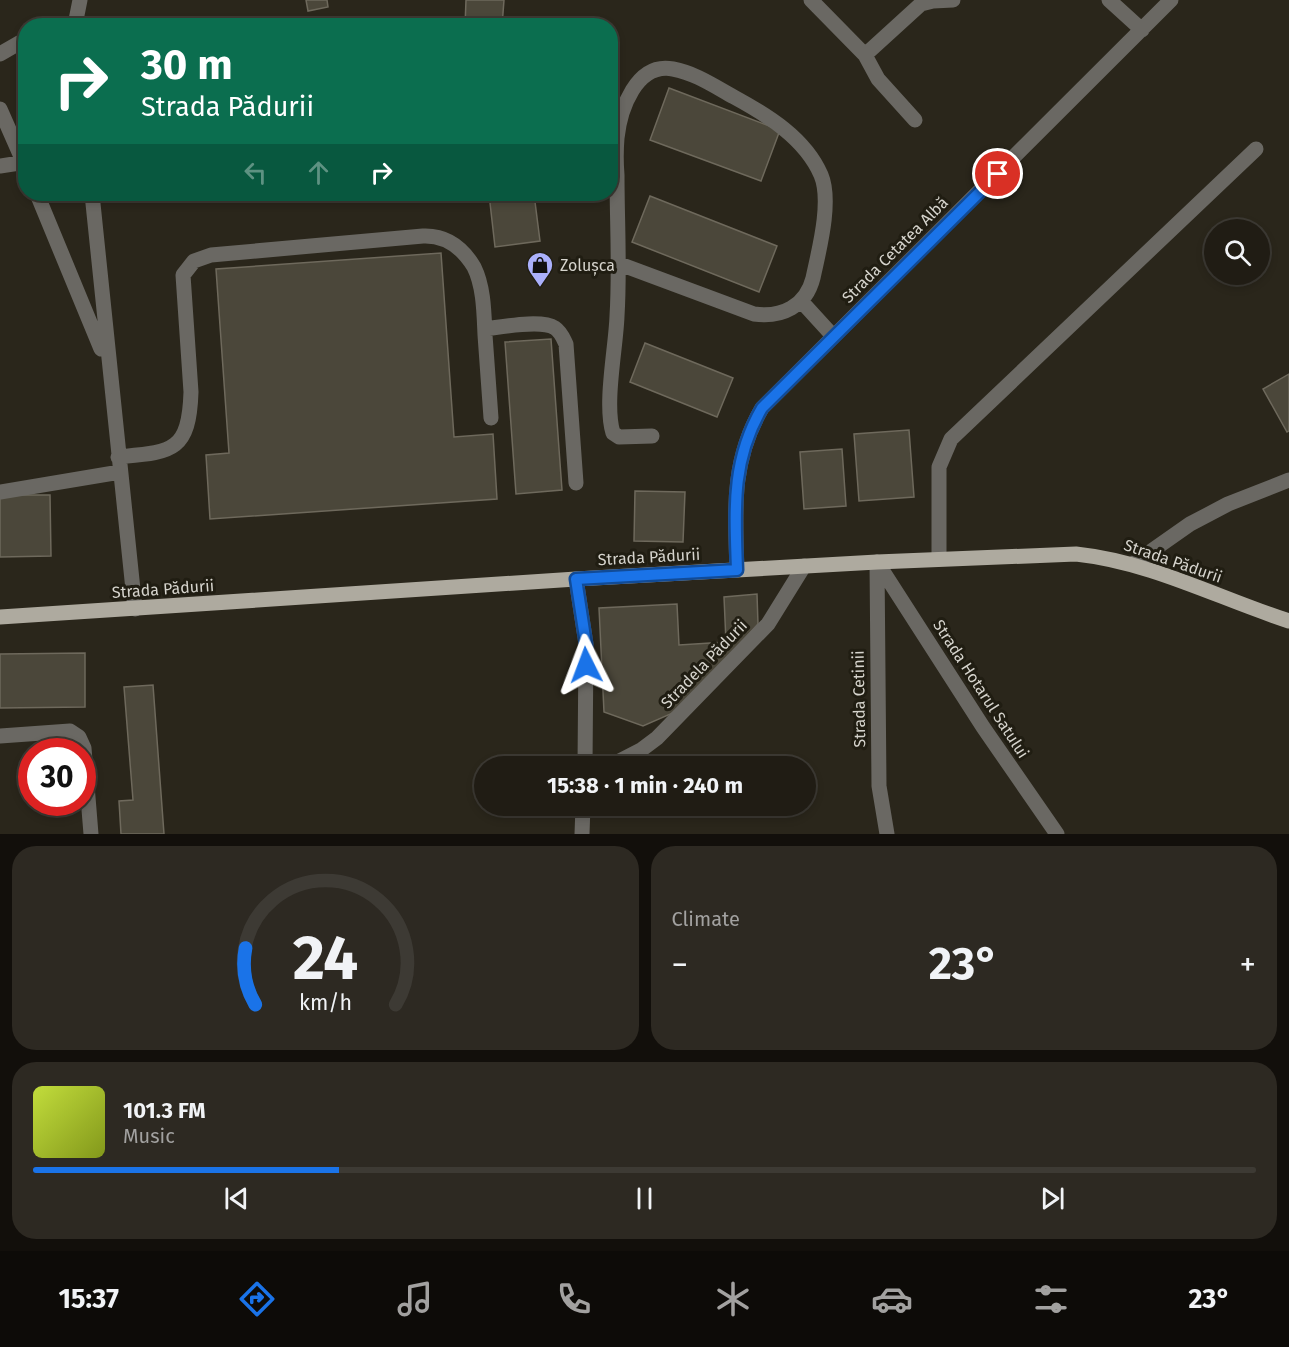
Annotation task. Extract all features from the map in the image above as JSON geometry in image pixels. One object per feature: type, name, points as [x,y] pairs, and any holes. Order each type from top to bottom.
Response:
[{"type":"main road","name":"Strada Pădurii","points":[[0,617],[576,579],[877,562],[1076,554],[1105,557],[1133,564],[1289,621]]},
{"type":"street","points":[[76,18],[80,0]]},
{"type":"street","points":[[811,0],[865,55],[878,79],[915,120]]},
{"type":"street","points":[[865,55],[921,4],[933,0],[953,0]]},
{"type":"street","points":[[1109,0],[1142,30]]},
{"type":"street","name":"Strada Cetatea Albă","points":[[737,570],[735,519],[740,456],[750,428],[762,408],[1172,0]]},
{"type":"street","points":[[0,54],[18,44]]},
{"type":"street","points":[[618,133],[630,94],[637,81],[658,69],[670,68],[692,74],[771,118],[797,141],[821,175],[824,190],[824,218],[811,283],[802,302],[772,315],[754,314],[618,263]]},
{"type":"street","points":[[0,109],[18,149]]},
{"type":"street","points":[[939,559],[939,466],[951,439],[1256,149]]},
{"type":"street","points":[[0,166],[18,165]]},
{"type":"street","points":[[40,201],[108,365]]},
{"type":"street","points":[[93,201],[135,609]]},
{"type":"street","points":[[618,201],[617,317],[611,388],[612,429],[619,437],[652,436]]},
{"type":"street","points":[[0,492],[119,465],[174,447],[186,426],[191,410],[183,275],[194,261],[201,257],[423,236],[444,237],[457,246],[474,267],[483,302],[491,418]]},
{"type":"street","points":[[802,302],[833,336]]},
{"type":"street","points":[[485,329],[548,325],[557,329],[562,336],[566,344],[576,483]]},
{"type":"street","points":[[1133,564],[1190,524],[1228,504],[1289,480]]},
{"type":"street","name":"Strada Cetinii","points":[[877,562],[879,786],[887,834]]},
{"type":"street","name":"Strada Hotarul Satului","points":[[877,562],[983,728],[1057,834]]},
{"type":"street","name":"Stradela Pădurii","points":[[629,756],[657,738],[744,650],[773,615],[804,566]]},
{"type":"street","points":[[576,579],[586,644],[585,756]]},
{"type":"street","points":[[0,736],[70,730],[79,737],[84,748],[91,834]]},
{"type":"street","points":[[582,834],[583,816]]},
{"type":"building","points":[[306,0],[327,0],[328,7],[308,11]]},
{"type":"building","points":[[466,0],[504,0],[503,18],[465,18]]},
{"type":"building","points":[[669,88],[780,130],[761,181],[650,140]]},
{"type":"building","points":[[650,196],[777,246],[759,292],[632,242]]},
{"type":"building","points":[[490,201],[535,201],[540,241],[495,247]]},
{"type":"building","points":[[441,253],[454,437],[493,434],[497,499],[210,519],[206,455],[229,453],[216,269]]},
{"type":"building","points":[[551,339],[562,490],[516,494],[505,342]]},
{"type":"building","points":[[645,343],[733,378],[717,417],[630,382]]},
{"type":"building","points":[[1289,374],[1289,431],[1287,432],[1263,389]]},
{"type":"building","points":[[909,430],[914,497],[859,501],[854,434]]},
{"type":"building","points":[[842,449],[846,506],[804,509],[800,452]]},
{"type":"building","points":[[635,491],[685,492],[683,542],[634,541]]},
{"type":"building","points":[[0,495],[50,495],[51,556],[0,557]]},
{"type":"building","points":[[757,594],[758,624],[682,709],[643,726],[604,712],[599,608],[677,604],[679,645],[726,642],[724,597]]},
{"type":"building","points":[[85,653],[85,707],[0,708],[0,654]]},
{"type":"building","points":[[153,685],[164,834],[121,834],[119,801],[133,800],[124,687]]},
{"type":"place","name":"Zolușca","points":[[540,288]]},
{"type":"route","points":[[586,665],[586,644],[576,579],[737,570],[735,519],[740,456],[750,428],[762,408],[998,174]]}]
